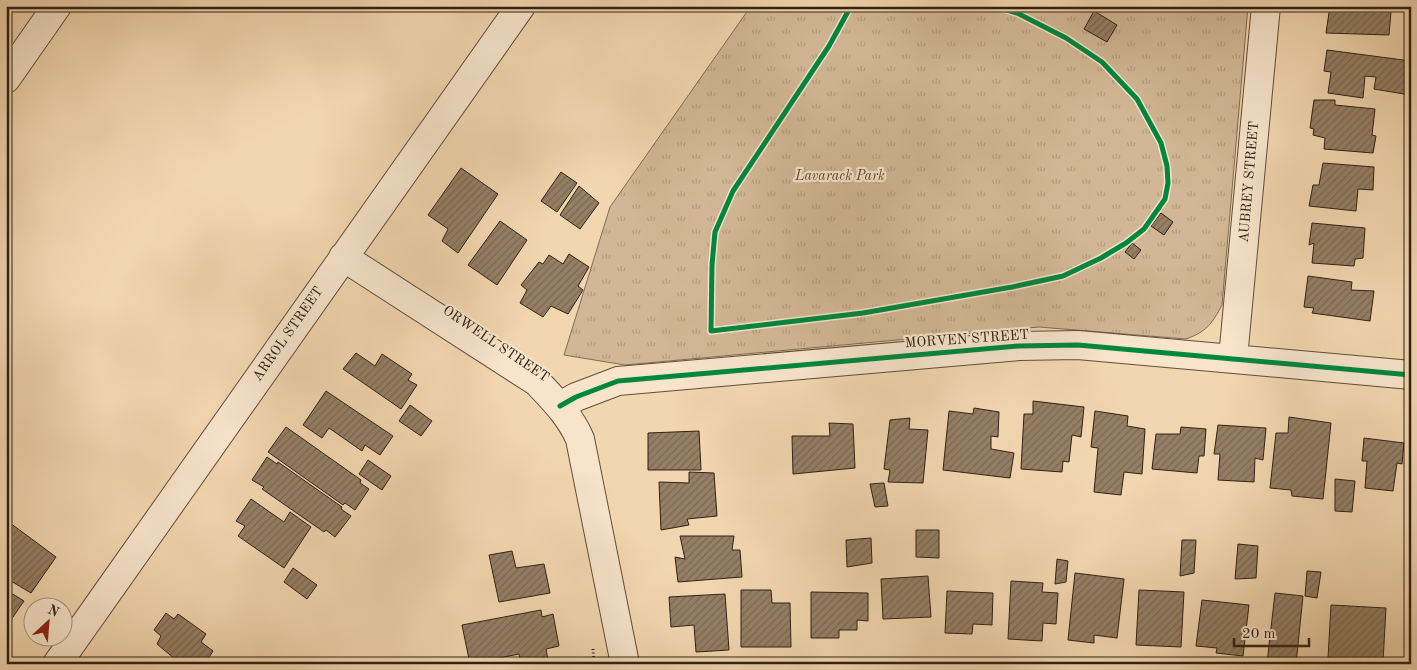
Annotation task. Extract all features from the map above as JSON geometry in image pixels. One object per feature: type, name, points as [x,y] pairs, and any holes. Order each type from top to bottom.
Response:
[{"type":"street","points":[[6,79],[57,6]]},
{"type":"street","name":"ARROL STREET","points":[[57,664],[521,6]]},
{"type":"street","name":"AUBREY STREET","points":[[1233,358],[1266,6]]},
{"type":"street","name":"ORWELL STREET","points":[[343,257],[537,382],[573,423],[580,439],[625,664]]},
{"type":"street","name":"MORVEN STREET","points":[[560,406],[576,397],[618,381],[1019,346],[1078,345],[1411,375]]},
{"type":"path","points":[[593,644],[594,664]]},
{"type":"green space","name":"Lavarack Park","points":[[751,6],[1248,6],[1222,305],[1215,317],[1204,330],[1186,339],[1039,327],[625,365],[564,355],[610,207]]},
{"type":"building","points":[[1330,6],[1374,6],[1374,11],[1391,12],[1389,35],[1326,33]]},
{"type":"building","points":[[1094,11],[1117,25],[1107,42],[1084,29]]},
{"type":"building","points":[[1327,50],[1411,61],[1410,95],[1374,89],[1376,77],[1365,76],[1363,98],[1328,93],[1331,72],[1324,71]]},
{"type":"building","points":[[1314,100],[1335,100],[1335,105],[1375,109],[1372,135],[1376,136],[1373,153],[1324,149],[1325,138],[1313,135],[1314,129],[1310,128]]},
{"type":"building","points":[[1323,163],[1374,167],[1373,190],[1358,189],[1356,211],[1309,206],[1313,185],[1319,185]]},
{"type":"building","points":[[461,168],[498,194],[458,253],[442,241],[448,229],[428,215]]},
{"type":"building","points":[[561,172],[577,183],[557,212],[541,201]]},
{"type":"building","points":[[579,186],[599,203],[580,229],[560,215]]},
{"type":"building","points":[[1408,190],[1411,190],[1411,211],[1407,211]]},
{"type":"building","points":[[1161,213],[1173,222],[1164,235],[1151,226]]},
{"type":"building","points":[[500,221],[527,240],[497,285],[468,265]]},
{"type":"building","points":[[1312,223],[1365,228],[1363,258],[1355,259],[1354,266],[1312,263],[1314,243],[1309,245]]},
{"type":"building","points":[[1132,243],[1141,250],[1134,259],[1125,252]]},
{"type":"building","points":[[569,254],[589,267],[578,286],[583,290],[568,314],[551,306],[543,317],[520,303],[527,290],[521,285],[539,262],[543,264],[549,255],[563,264]]},
{"type":"building","points":[[1308,276],[1352,282],[1351,290],[1374,291],[1370,321],[1312,313],[1314,308],[1304,307]]},
{"type":"building","points":[[356,353],[375,366],[382,354],[412,374],[408,380],[417,385],[401,409],[343,369]]},
{"type":"building","points":[[326,391],[393,436],[380,455],[365,445],[362,451],[329,428],[322,438],[303,425]]},
{"type":"building","points":[[1033,401],[1084,407],[1081,437],[1072,435],[1069,462],[1063,461],[1062,472],[1021,469],[1024,414],[1033,414]]},
{"type":"building","points":[[410,405],[432,421],[421,436],[399,421]]},
{"type":"building","points":[[974,408],[999,412],[998,437],[991,436],[991,449],[1014,453],[1010,478],[943,470],[949,411],[973,414]]},
{"type":"building","points":[[1095,411],[1128,416],[1127,426],[1145,429],[1142,474],[1124,472],[1121,495],[1094,492],[1098,448],[1091,447]]},
{"type":"building","points":[[1289,417],[1331,423],[1323,499],[1292,496],[1291,490],[1270,488],[1276,433],[1288,433]]},
{"type":"building","points":[[910,418],[909,429],[928,430],[923,483],[888,482],[890,470],[884,469],[890,420]]},
{"type":"building","points":[[829,423],[853,424],[855,468],[793,474],[792,436],[830,436]]},
{"type":"building","points":[[1218,425],[1266,428],[1263,460],[1255,458],[1254,482],[1218,480],[1220,454],[1214,454]]},
{"type":"building","points":[[286,427],[361,480],[360,483],[369,489],[355,510],[345,503],[343,505],[268,452]]},
{"type":"building","points":[[1181,427],[1206,429],[1204,456],[1199,456],[1197,473],[1152,469],[1156,434],[1180,434]]},
{"type":"building","points":[[699,431],[701,470],[648,470],[648,433]]},
{"type":"building","points":[[1364,438],[1404,443],[1402,464],[1397,463],[1393,491],[1365,488],[1367,461],[1362,461]]},
{"type":"building","points":[[267,457],[277,464],[278,462],[342,507],[341,509],[351,516],[335,537],[326,530],[324,532],[252,480]]},
{"type":"building","points":[[368,460],[391,476],[382,490],[359,474]]},
{"type":"building","points":[[689,472],[714,473],[717,516],[687,519],[689,525],[661,530],[659,482],[689,483]]},
{"type":"building","points":[[1335,479],[1355,481],[1352,512],[1335,511]]},
{"type":"building","points":[[884,483],[888,506],[875,507],[870,484]]},
{"type":"building","points":[[251,499],[284,522],[290,512],[311,527],[284,568],[238,536],[245,526],[236,521]]},
{"type":"building","points":[[6,520],[56,557],[31,593],[6,578]]},
{"type":"building","points":[[916,530],[939,530],[939,558],[916,557]]},
{"type":"building","points":[[680,536],[734,536],[732,550],[740,550],[742,577],[678,582],[675,557],[685,559]]},
{"type":"building","points":[[871,538],[872,563],[847,567],[846,540]]},
{"type":"building","points":[[1182,540],[1196,540],[1194,573],[1180,576]]},
{"type":"building","points":[[1238,544],[1258,546],[1256,578],[1235,579]]},
{"type":"building","points":[[512,551],[516,568],[544,564],[550,593],[499,602],[489,555]]},
{"type":"building","points":[[1057,559],[1068,561],[1066,582],[1055,584]]},
{"type":"building","points":[[293,568],[317,585],[307,599],[284,582]]},
{"type":"building","points":[[1307,571],[1321,572],[1317,598],[1305,596]]},
{"type":"building","points":[[1075,573],[1124,579],[1117,638],[1094,635],[1094,643],[1068,640]]},
{"type":"building","points":[[928,576],[931,617],[883,619],[881,579]]},
{"type":"building","points":[[1011,581],[1043,583],[1042,592],[1058,593],[1056,624],[1043,623],[1042,641],[1008,639]]},
{"type":"building","points":[[6,590],[22,600],[22,604],[8,624],[6,623]]},
{"type":"building","points":[[741,590],[771,590],[772,603],[790,603],[791,647],[741,647]]},
{"type":"building","points":[[1139,590],[1184,592],[1181,647],[1136,645]]},
{"type":"building","points":[[947,591],[993,593],[992,625],[973,624],[972,634],[945,633]]},
{"type":"building","points":[[811,592],[868,593],[868,621],[857,620],[857,630],[839,630],[839,638],[811,638]]},
{"type":"building","points":[[1275,593],[1303,596],[1296,664],[1267,663]]},
{"type":"building","points":[[725,594],[729,650],[696,652],[694,625],[671,627],[669,597]]},
{"type":"building","points":[[1202,600],[1249,605],[1243,656],[1216,653],[1217,648],[1196,646]]},
{"type":"building","points":[[1331,605],[1386,608],[1383,662],[1328,658]]},
{"type":"building","points":[[541,610],[542,617],[553,614],[559,646],[546,649],[548,660],[521,664],[519,654],[470,664],[462,625]]},
{"type":"building","points":[[166,613],[174,619],[178,614],[206,634],[201,642],[213,651],[205,664],[172,664],[175,659],[157,644],[161,636],[154,630]]},
{"type":"cycle path","points":[[851,6],[829,46],[733,191],[715,232],[712,265],[711,331],[863,313],[1012,287],[1063,276],[1101,258],[1126,243],[1144,229],[1165,199],[1168,183],[1167,166],[1161,143],[1137,99],[1102,62],[1066,38],[1017,13],[994,6]]},
{"type":"cycle path","points":[[560,406],[576,397],[618,381],[1019,346],[1078,345],[1411,375]]}]
